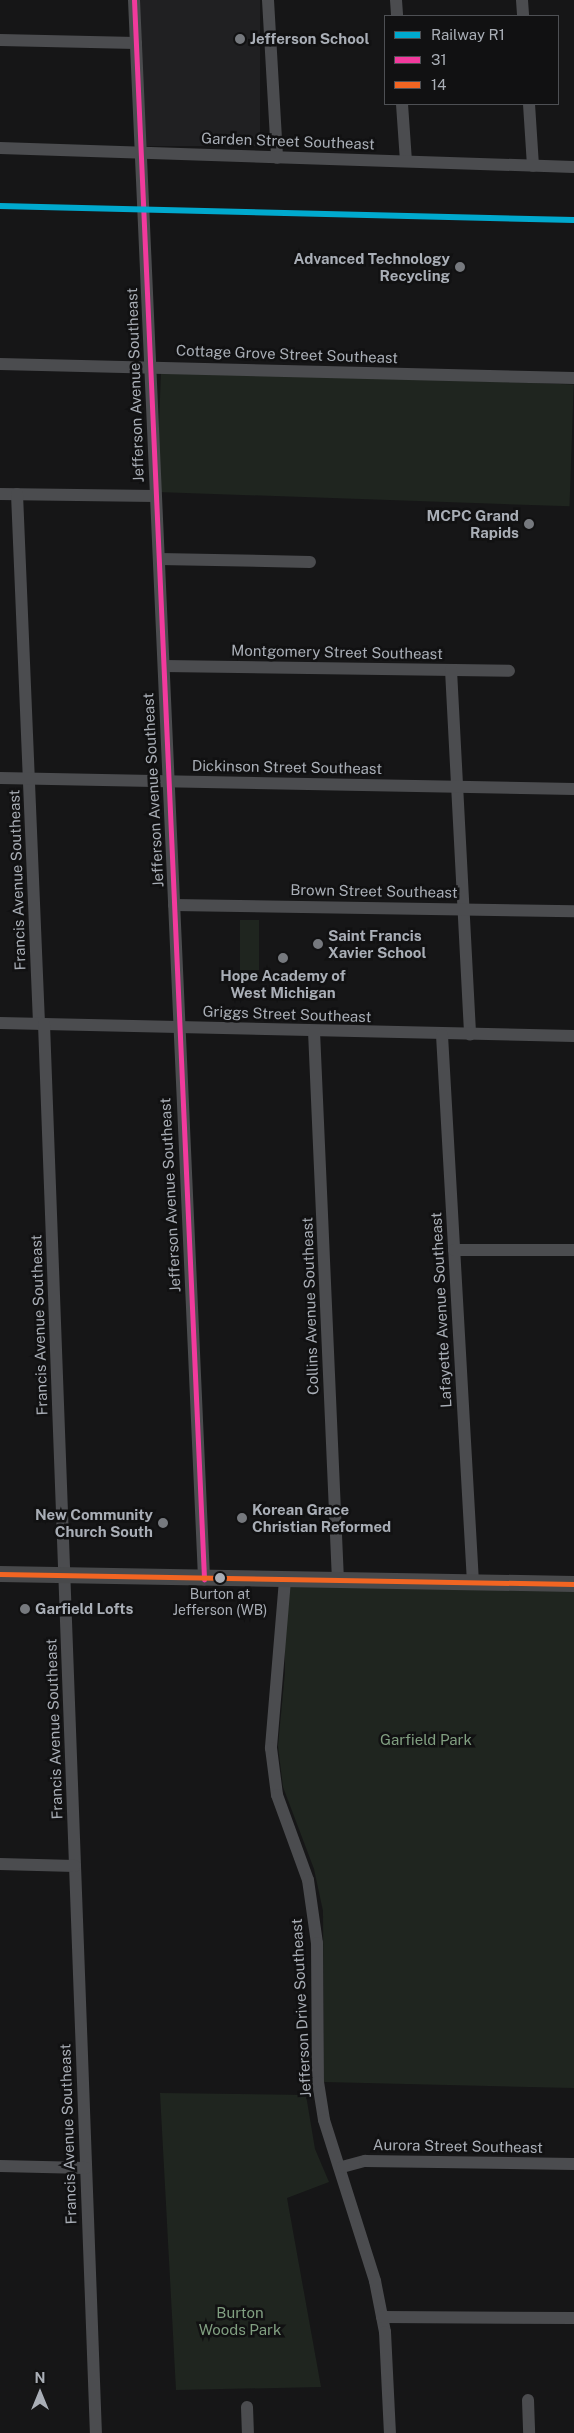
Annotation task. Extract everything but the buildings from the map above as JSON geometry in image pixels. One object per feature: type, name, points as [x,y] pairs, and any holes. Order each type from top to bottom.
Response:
[{"type":"main road","points":[[0,1574],[574,1584]]},
{"type":"street","name":"Jefferson Avenue Southeast","points":[[134,0],[178,1027],[204,1579]]},
{"type":"street","points":[[268,0],[277,158]]},
{"type":"street","points":[[396,0],[397,15]]},
{"type":"street","points":[[522,0],[523,15]]},
{"type":"street","points":[[0,40],[136,43]]},
{"type":"street","points":[[402,105],[406,161]]},
{"type":"street","points":[[529,105],[533,166]]},
{"type":"street","name":"Garden Street Southeast","points":[[0,148],[140,151],[277,158],[574,167]]},
{"type":"street","name":"Cottage Grove Street Southeast","points":[[0,364],[150,366],[574,378]]},
{"type":"street","points":[[0,494],[155,496]]},
{"type":"street","name":"Francis Avenue Southeast","points":[[17,494],[66,1575],[96,2433]]},
{"type":"street","points":[[159,559],[310,562]]},
{"type":"street","name":"Montgomery Street Southeast","points":[[164,666],[509,671]]},
{"type":"street","points":[[451,670],[470,1035]]},
{"type":"street","name":"Dickinson Street Southeast","points":[[0,778],[574,789]]},
{"type":"street","name":"Brown Street Southeast","points":[[174,905],[574,911]]},
{"type":"street","name":"Griggs Street Southeast","points":[[0,1023],[442,1035],[574,1036]]},
{"type":"street","name":"Collins Avenue Southeast","points":[[314,1031],[338,1580]]},
{"type":"street","name":"Lafayette Avenue Southeast","points":[[442,1035],[473,1583]]},
{"type":"street","points":[[454,1250],[574,1250]]},
{"type":"street","name":"Jefferson Drive Southeast","points":[[285,1580],[271,1748],[277,1795],[308,1880],[316,1936],[318,2082],[324,2120],[342,2167],[369,2255],[382,2317],[390,2433]]},
{"type":"street","points":[[0,1864],[75,1866]]},
{"type":"street","name":"Aurora Street Southeast","points":[[342,2167],[365,2161],[574,2164]]},
{"type":"street","points":[[0,2166],[86,2168]]},
{"type":"street","points":[[382,2317],[574,2318]]},
{"type":"street","points":[[528,2400],[530,2433]]},
{"type":"street","points":[[248,2408],[248,2433]]},
{"type":"shaded area","points":[[140,0],[260,0],[260,146],[140,146]]},
{"type":"green space","points":[[161,370],[574,384],[569,506],[157,492]]},
{"type":"green space","points":[[240,920],[259,920],[259,970],[240,970]]},
{"type":"green space","name":"Garfield Park","points":[[285,1584],[574,1590],[574,2088],[324,2082],[323,1911],[314,1869],[283,1787],[278,1746],[285,1672]]},
{"type":"green space","name":"Burton Woods Park","points":[[160,2093],[306,2095],[315,2149],[329,2182],[287,2198],[321,2387],[176,2390]]},
{"type":"rail line","name":"R1","points":[[0,206],[574,220]]},
{"type":"transit line","name":"31","points":[[134,0],[204,1579]]},
{"type":"transit line","name":"14","points":[[0,1574],[574,1584]]},
{"type":"place","name":"Jefferson School","points":[[240,39]]},
{"type":"place","name":"Advanced Technology Recycling","points":[[460,267]]},
{"type":"place","name":"MCPC Grand Rapids","points":[[529,524]]},
{"type":"place","name":"Saint Francis Xavier School","points":[[318,944]]},
{"type":"place","name":"Hope Academy of West Michigan","points":[[283,958]]},
{"type":"place","name":"Korean Grace Christian Reformed","points":[[242,1518]]},
{"type":"place","name":"New Community Church South","points":[[163,1523]]},
{"type":"place","name":"Burton at Jefferson (WB)","points":[[220,1578]]},
{"type":"place","name":"Garfield Lofts","points":[[25,1609]]}]
